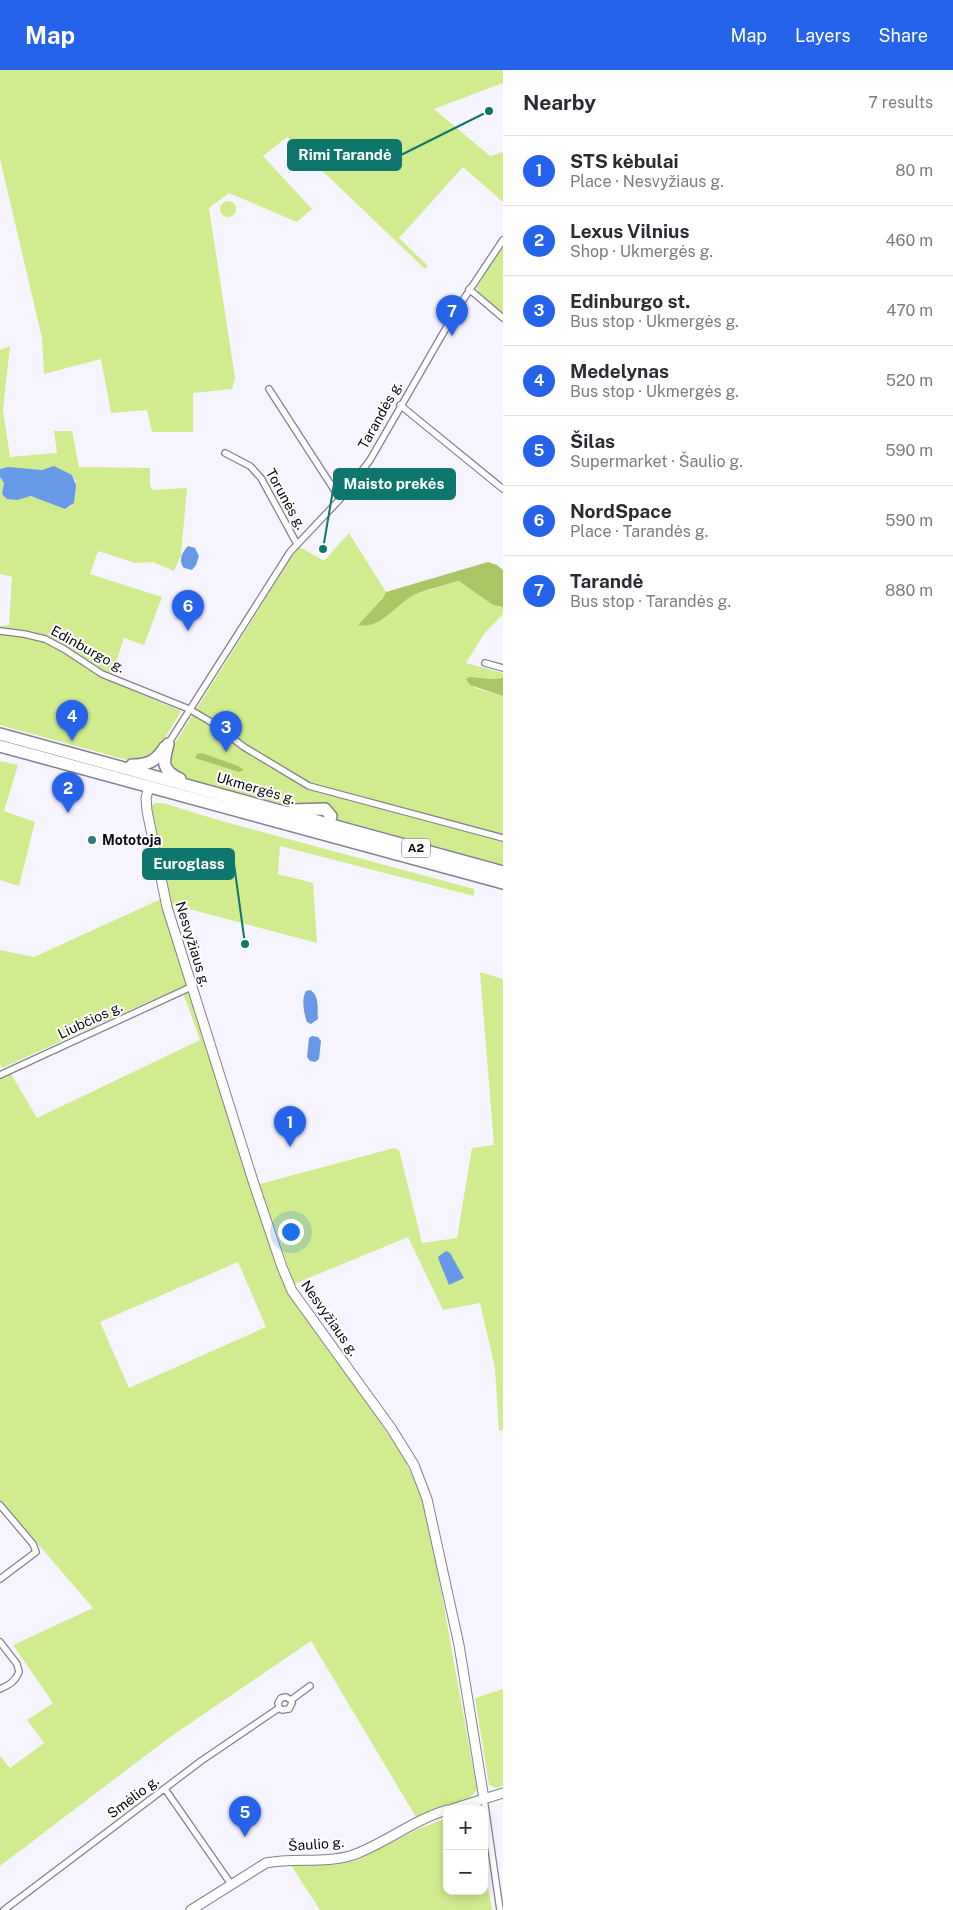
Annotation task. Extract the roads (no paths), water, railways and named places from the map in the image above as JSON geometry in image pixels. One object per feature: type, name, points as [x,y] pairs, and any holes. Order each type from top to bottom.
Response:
[{"type":"highway","name":"Ukmergės g.","points":[[0,734],[281,811],[325,810],[331,816],[329,824]]},
{"type":"highway","points":[[115,765],[150,764],[159,757],[168,744]]},
{"type":"highway","points":[[168,744],[164,761],[167,770],[175,776],[201,788]]},
{"type":"highway","name":"Ukmergės g.","points":[[0,746],[503,883]]},
{"type":"highway","points":[[292,826],[324,828],[329,824]]},
{"type":"highway","name":"A2","points":[[329,824],[503,872]]},
{"type":"street","name":"Tarandės g.","points":[[168,744],[297,544],[342,497],[370,459],[469,289],[503,240]]},
{"type":"street","points":[[469,289],[503,318]]},
{"type":"street","points":[[269,389],[335,492],[342,497]]},
{"type":"street","points":[[400,405],[503,489]]},
{"type":"street","name":"Torunės g.","points":[[225,453],[250,466],[261,478],[297,544]]},
{"type":"street","name":"Edinburgo g.","points":[[0,631],[46,639],[102,674],[190,709],[244,747],[309,786],[503,838]]},
{"type":"street","points":[[485,663],[503,668]]},
{"type":"street","name":"Nesvyžiaus g.","points":[[149,786],[146,798],[147,811],[167,907],[252,1181],[282,1266],[292,1290],[391,1428],[414,1465],[427,1499],[459,1646],[484,1799]]},
{"type":"street","name":"Liubčios g.","points":[[0,1075],[191,987]]},
{"type":"street","points":[[0,1505],[33,1544],[36,1552],[0,1579]]},
{"type":"street","points":[[0,1642],[17,1664],[20,1672],[11,1684],[0,1689]]},
{"type":"street","points":[[291,1700],[310,1686]]},
{"type":"street","points":[[286,1697],[291,1700],[292,1703],[289,1710],[286,1711],[279,1708],[278,1703],[281,1698],[286,1697]]},
{"type":"street","name":"Smėlio g.","points":[[4,1910],[201,1761],[279,1708]]},
{"type":"street","points":[[165,1789],[231,1884]]},
{"type":"street","points":[[465,1805],[503,1793]]},
{"type":"street","points":[[484,1799],[500,1910]]},
{"type":"street","name":"Šaulio g.","points":[[191,1910],[266,1863],[279,1860],[326,1860],[352,1855],[425,1818],[443,1811]]},
{"type":"water","points":[[54,466],[72,475],[76,485],[74,503],[65,509],[31,496],[17,500],[7,499],[2,494],[4,483],[0,477],[0,469],[8,467],[42,470]]},
{"type":"water","points":[[188,546],[195,548],[199,556],[192,570],[184,568],[181,562],[184,551]]},
{"type":"water","points":[[310,990],[317,999],[318,1007],[318,1019],[311,1024],[307,1022],[303,1002],[304,994]]},
{"type":"water","points":[[312,1036],[318,1037],[321,1041],[319,1059],[315,1062],[310,1061],[307,1057],[309,1038]]},
{"type":"water","points":[[446,1251],[450,1253],[464,1278],[449,1285],[438,1258]]},
{"type":"place","name":"Rimi Tarandė","points":[[489,111]]},
{"type":"place","name":"Tarandė","points":[[452,336]]},
{"type":"place","name":"Maisto prekės","points":[[323,549]]},
{"type":"place","name":"NordSpace","points":[[188,631]]},
{"type":"place","name":"Medelynas","points":[[72,741]]},
{"type":"place","name":"Edinburgo st.","points":[[226,752]]},
{"type":"place","name":"Lexus Vilnius","points":[[68,813]]},
{"type":"place","name":"Mototoja","points":[[92,840]]},
{"type":"place","name":"Euroglass","points":[[245,944]]},
{"type":"place","name":"STS kėbulai","points":[[290,1147]]},
{"type":"place","name":"Šilas","points":[[245,1837]]}]
